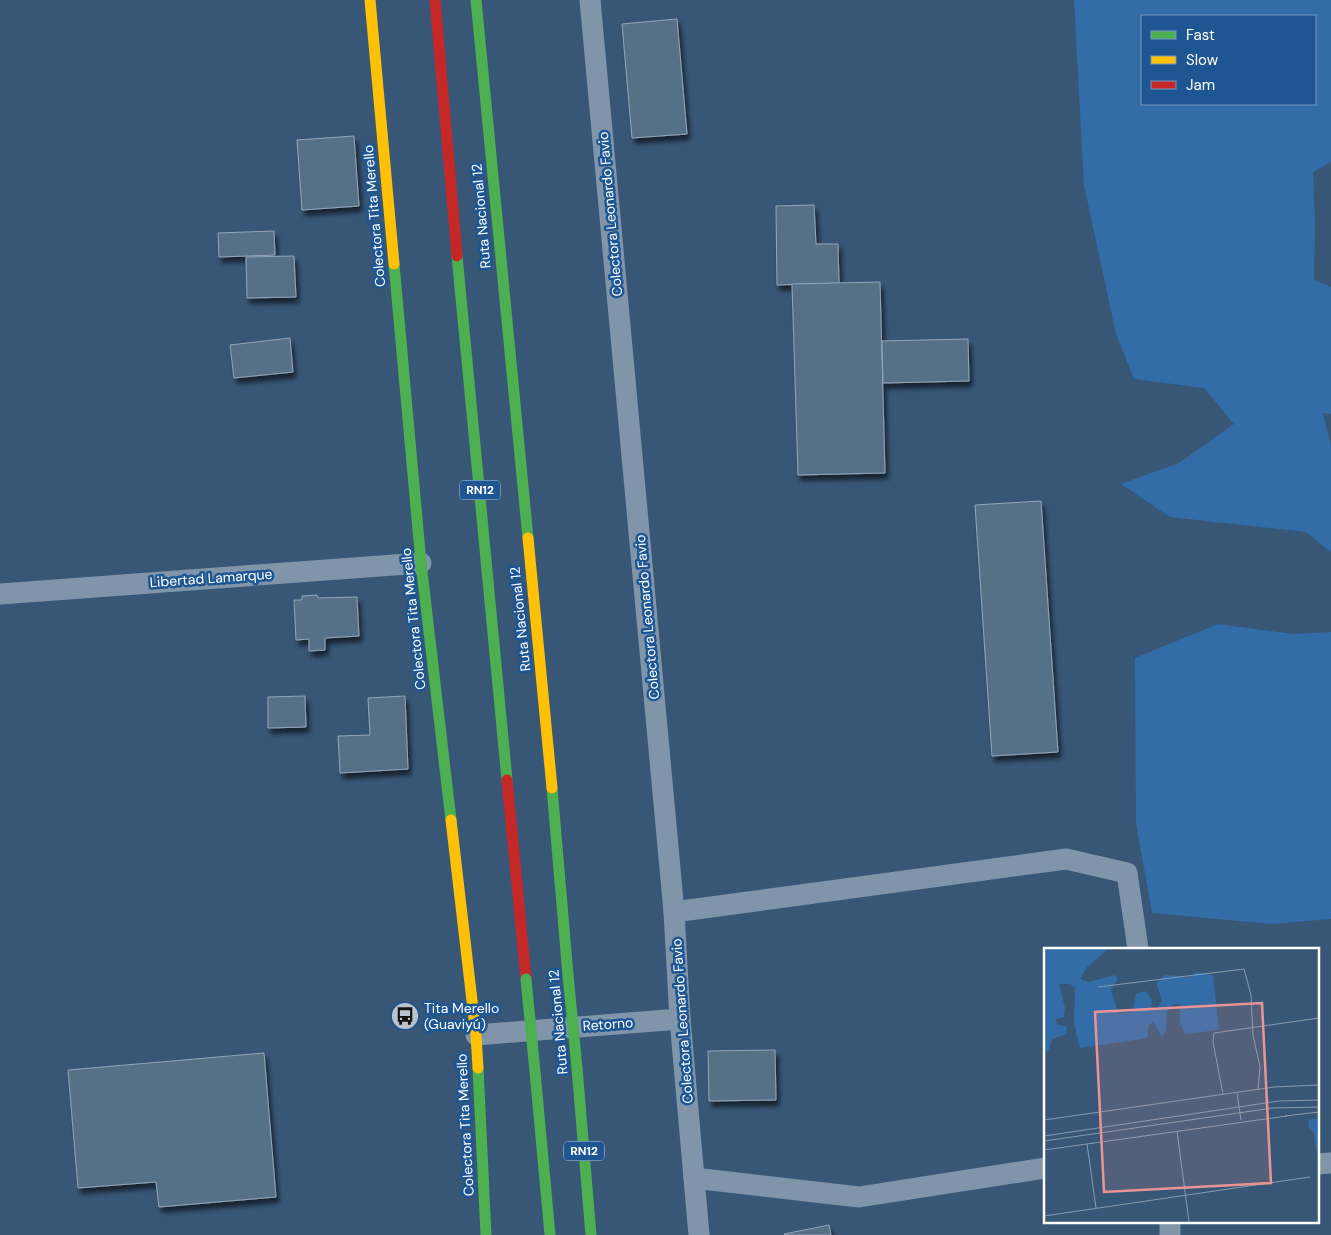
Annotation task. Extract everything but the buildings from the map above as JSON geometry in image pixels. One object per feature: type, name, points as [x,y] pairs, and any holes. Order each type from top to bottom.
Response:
[{"type":"main road","name":"Colectora Tita Merello","points":[[370,0],[421,563],[476,1034],[486,1235]]},
{"type":"main road","name":"Ruta Nacional 12","points":[[435,0],[454,222],[550,1235]]},
{"type":"main road","name":"Ruta Nacional 12","points":[[476,0],[559,858],[591,1235]]},
{"type":"street","name":"Colectora Leonardo Favio","points":[[590,0],[674,912],[680,1019],[699,1235]]},
{"type":"street","name":"Libertad Lamarque","points":[[0,594],[421,563]]},
{"type":"street","points":[[674,912],[1066,859],[1127,873],[1138,948]]},
{"type":"street","name":"Retorno","points":[[476,1034],[680,1019]]},
{"type":"street","points":[[1318,1164],[1331,1163]]},
{"type":"street","points":[[694,1178],[859,1197],[1044,1168]]},
{"type":"street","points":[[1170,1222],[1170,1235]]},
{"type":"shaded area","points":[[1074,0],[1331,0],[1331,162],[1313,172],[1315,221],[1314,280],[1331,287],[1331,414],[1323,413],[1331,446],[1331,552],[1306,532],[1170,517],[1121,484],[1179,463],[1234,424],[1204,388],[1134,379],[1116,334],[1084,185]]},
{"type":"shaded area","points":[[1218,624],[1293,634],[1331,632],[1331,919],[1272,924],[1152,913],[1136,823],[1135,658]]},
{"type":"traffic: fast","points":[[476,0],[528,538]]},
{"type":"traffic: fast","points":[[457,256],[507,780]]},
{"type":"traffic: fast","points":[[394,264],[421,563],[451,820]]},
{"type":"traffic: fast","points":[[552,788],[568,975]]},
{"type":"traffic: fast","points":[[568,975],[577,1068]]},
{"type":"traffic: fast","points":[[526,979],[535,1072]]},
{"type":"traffic: fast","points":[[478,1068],[486,1235]]},
{"type":"traffic: fast","points":[[577,1068],[591,1235]]},
{"type":"traffic: fast","points":[[535,1072],[550,1235]]},
{"type":"traffic: slow","points":[[370,0],[394,264]]},
{"type":"traffic: slow","points":[[528,538],[552,788]]},
{"type":"traffic: slow","points":[[451,820],[476,1035],[478,1068]]},
{"type":"traffic: jam","points":[[435,0],[457,256]]},
{"type":"traffic: jam","points":[[507,780],[526,979]]},
{"type":"place","name":"Tita Merello (Guaviyú)","points":[[405,1016]]}]
